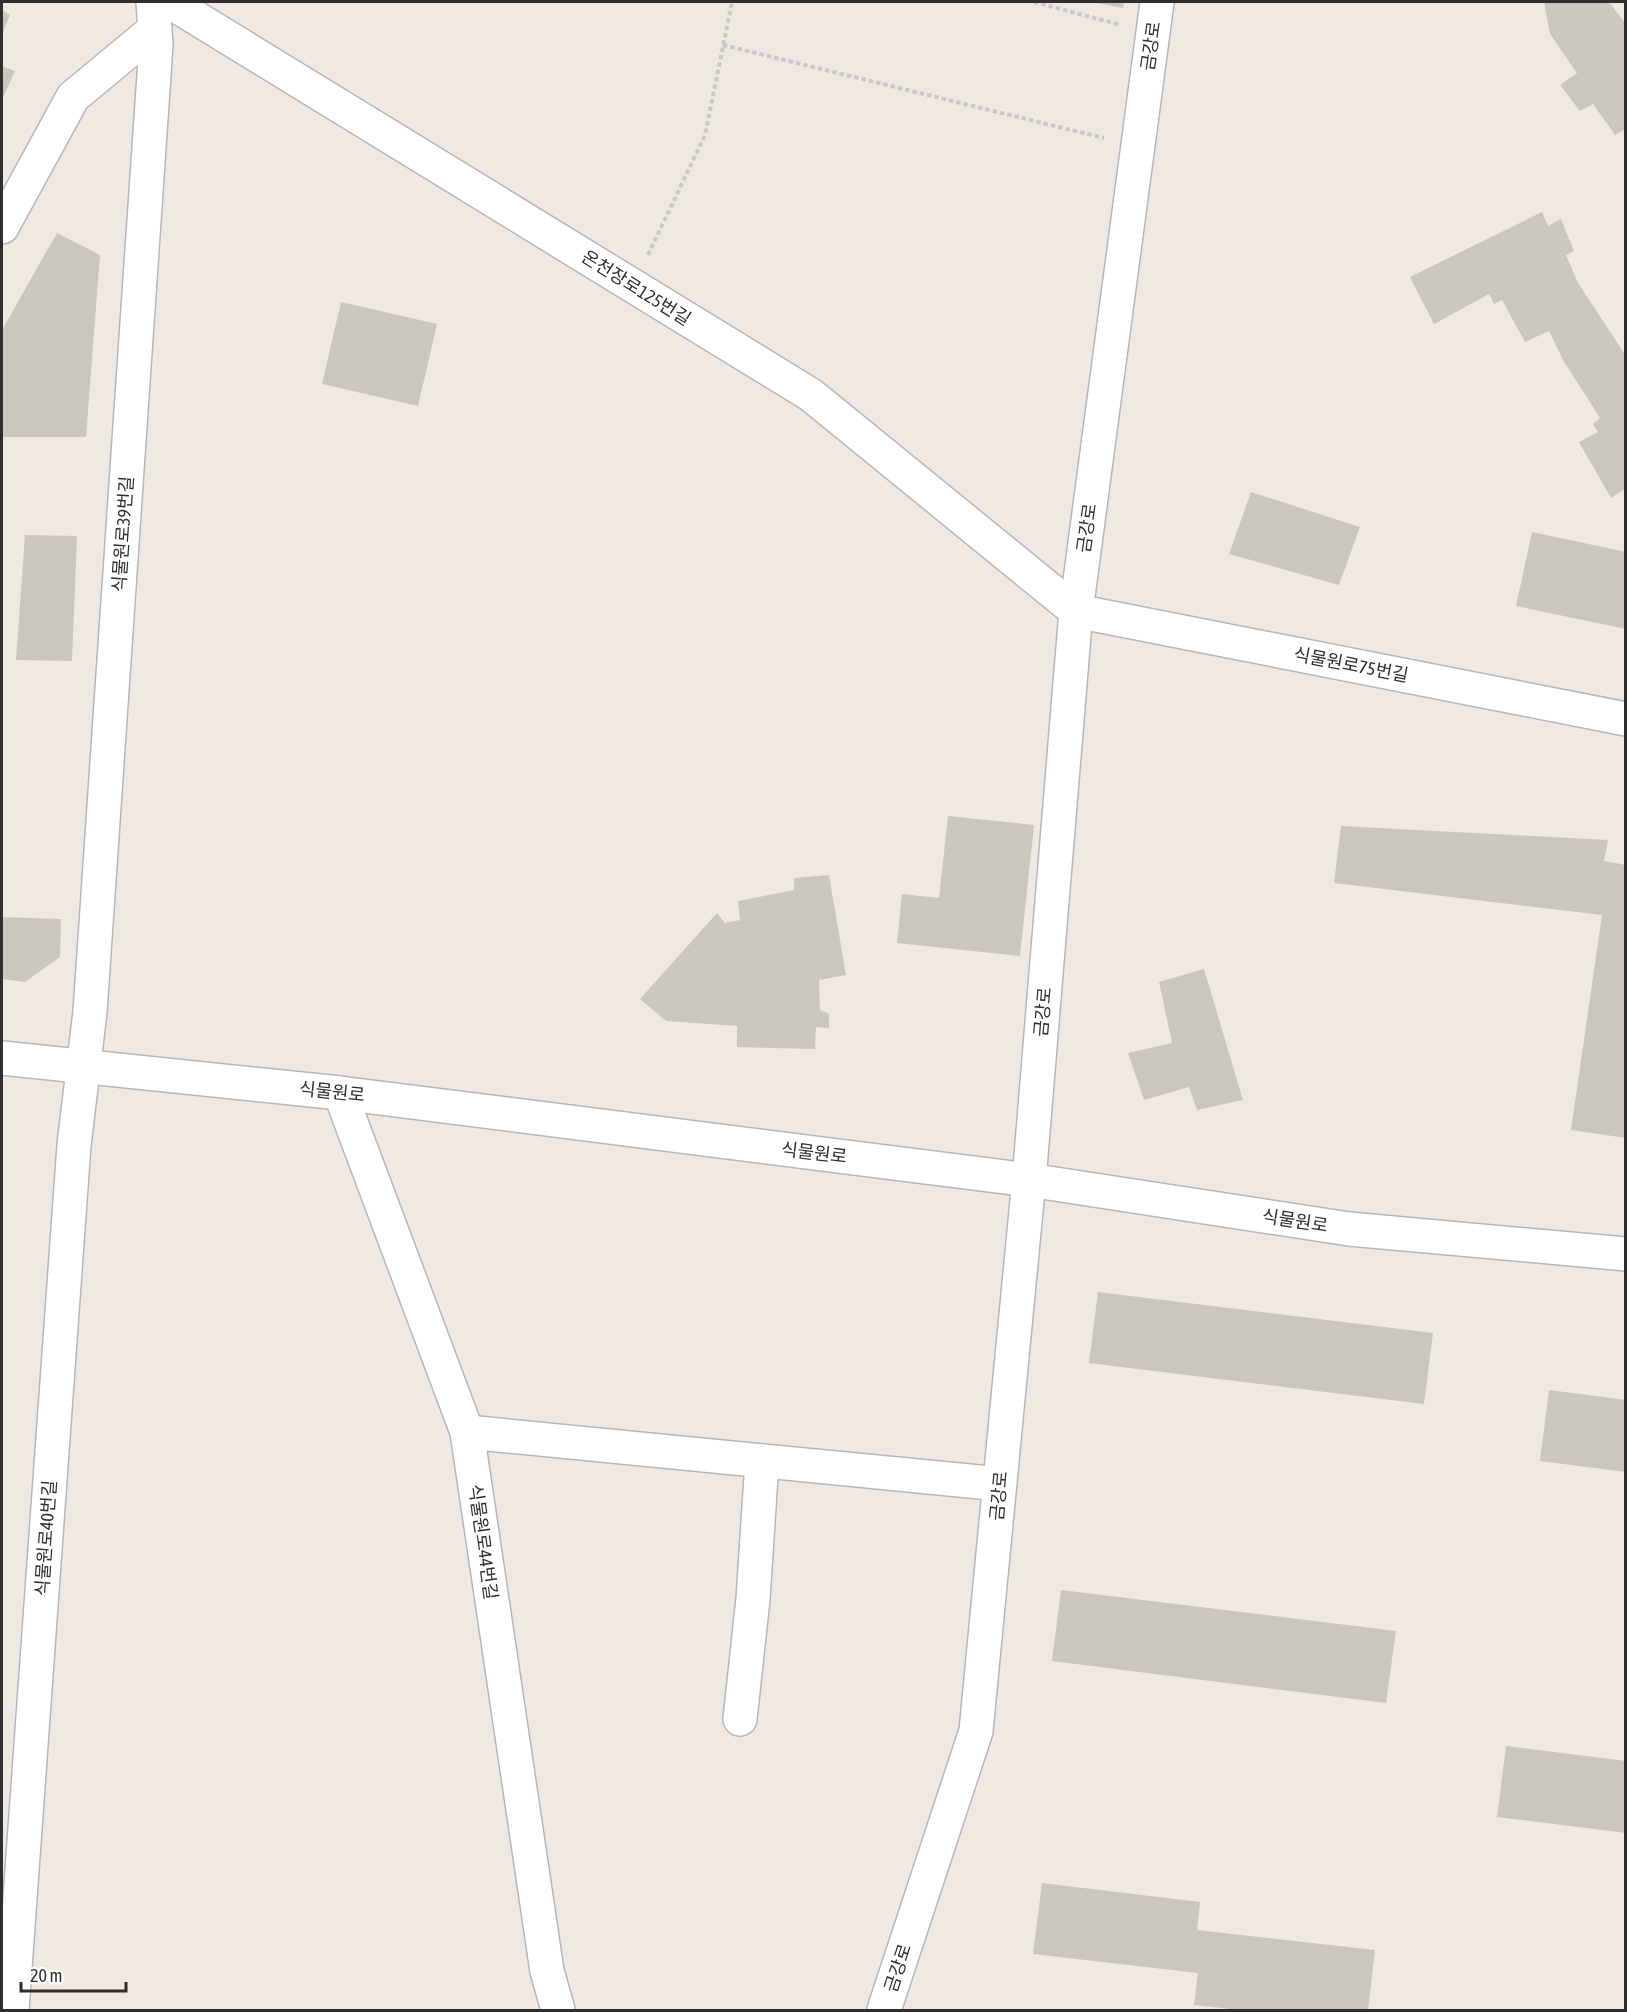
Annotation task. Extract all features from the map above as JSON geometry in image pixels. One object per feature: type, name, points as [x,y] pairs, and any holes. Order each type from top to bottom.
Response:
[{"type":"street","name":"금강로","points":[[884,2010],[976,1731],[1029,1180],[1076,611],[1157,2]]},
{"type":"street","name":"온천장로125번길","points":[[159,11],[633,286],[811,395],[1076,611]]},
{"type":"street","points":[[2,227],[73,97],[159,11]]},
{"type":"street","name":"식물원로39번길","points":[[86,1066],[159,11]]},
{"type":"street","name":"식물원로75번길","points":[[1076,611],[1626,719]]},
{"type":"street","name":"식물원로","points":[[2,1058],[340,1093],[1029,1180],[1349,1229],[1626,1254]]},
{"type":"street","name":"식물원로40번길","points":[[12,2010],[74,1145],[86,1066]]},
{"type":"street","name":"식물원로44번길","points":[[340,1093],[467,1432],[547,1971],[558,2010]]},
{"type":"street","points":[[467,1432],[1000,1484]]},
{"type":"street","points":[[740,1719],[753,1599],[762,1461]]},
{"type":"path","points":[[633,286],[705,135],[732,2]]},
{"type":"path","points":[[1034,2],[1125,26]]},
{"type":"path","points":[[723,45],[1112,140]]},
{"type":"building","points":[[1096,2],[1124,2],[1123,8]]},
{"type":"building","points":[[1544,2],[1609,2],[1626,24],[1626,129],[1615,135],[1593,104],[1580,111],[1560,85],[1577,73],[1550,34]]},
{"type":"building","points":[[2,10],[10,15],[2,34]]},
{"type":"building","points":[[2,66],[15,71],[2,100]]},
{"type":"building","points":[[1542,212],[1548,226],[1561,219],[1574,251],[1566,255],[1578,283],[1626,356],[1626,488],[1611,498],[1579,442],[1598,432],[1593,424],[1600,418],[1563,360],[1549,331],[1525,342],[1502,300],[1494,304],[1489,294],[1434,324],[1410,277]]},
{"type":"building","points":[[57,233],[100,255],[86,437],[2,437],[2,330]]},
{"type":"building","points":[[341,302],[437,324],[418,406],[322,384]]},
{"type":"building","points":[[1251,492],[1360,527],[1339,585],[1229,554]]},
{"type":"building","points":[[1532,532],[1626,552],[1626,629],[1516,606]]},
{"type":"building","points":[[25,535],[77,536],[72,661],[16,660]]},
{"type":"building","points":[[948,816],[1034,825],[1020,956],[897,943],[902,894],[939,898]]},
{"type":"building","points":[[1341,826],[1608,840],[1604,861],[1626,865],[1626,1138],[1571,1130],[1602,915],[1334,883]]},
{"type":"building","points":[[829,875],[846,975],[819,980],[820,1010],[829,1014],[829,1028],[816,1027],[815,1049],[737,1047],[737,1026],[666,1021],[640,999],[717,913],[725,923],[740,920],[738,901],[794,890],[794,878]]},
{"type":"building","points":[[2,917],[61,919],[60,957],[25,982],[2,979]]},
{"type":"building","points":[[1204,969],[1243,1100],[1197,1110],[1189,1087],[1144,1100],[1128,1053],[1172,1043],[1159,982]]},
{"type":"building","points":[[1098,1292],[1433,1333],[1424,1404],[1089,1363]]},
{"type":"building","points":[[1549,1390],[1626,1400],[1626,1472],[1540,1461]]},
{"type":"building","points":[[1061,1590],[1396,1631],[1386,1703],[1052,1661]]},
{"type":"building","points":[[1506,1746],[1626,1761],[1626,1833],[1497,1817]]},
{"type":"building","points":[[1042,1883],[1200,1902],[1197,1930],[1375,1950],[1368,2010],[1240,2010],[1194,2005],[1198,1973],[1033,1954]]}]
